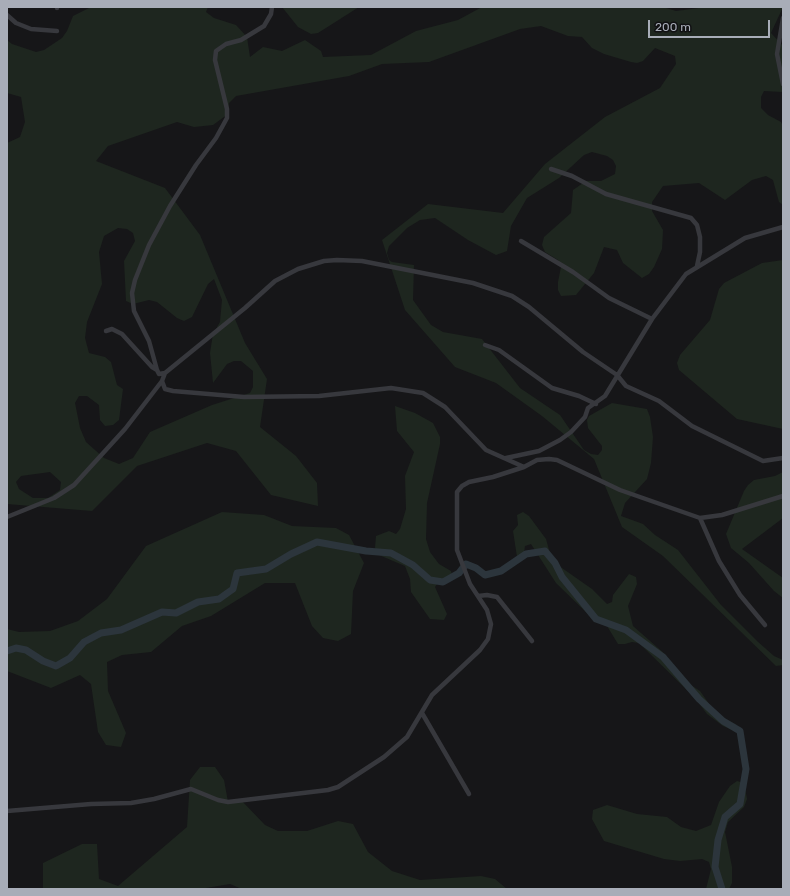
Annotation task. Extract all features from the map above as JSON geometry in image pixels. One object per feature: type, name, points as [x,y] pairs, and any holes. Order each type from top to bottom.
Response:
[{"type":"street","points":[[157,370],[148,341],[134,310],[132,293],[135,280],[146,251],[170,206],[192,170],[216,138],[227,118],[228,109],[215,60],[216,51],[226,44],[241,40],[264,26],[271,14],[272,7]]},
{"type":"street","points":[[7,15],[16,23],[31,30],[57,31]]},
{"type":"street","points":[[783,18],[777,54],[783,84]]},
{"type":"street","points":[[551,169],[572,176],[606,194],[691,218],[697,225],[700,238],[700,252],[697,266]]},
{"type":"street","points":[[506,458],[539,451],[560,440],[585,417],[588,408],[596,404],[605,396],[652,319],[686,274],[744,238],[783,227]]},
{"type":"street","points":[[521,241],[573,272],[609,298],[652,319]]},
{"type":"street","points":[[106,331],[112,329],[122,334],[152,367],[157,370],[159,374],[165,373],[245,308],[275,281],[286,274],[311,264],[324,261],[350,259],[473,283],[512,296],[529,307],[582,352],[617,375],[626,386],[648,395],[692,426],[763,462],[783,458]]},
{"type":"street","points":[[485,345],[499,350],[552,388],[580,396],[596,404]]},
{"type":"street","points":[[7,517],[54,498],[74,484],[125,429],[162,381],[165,373]]},
{"type":"street","points":[[162,381],[165,389],[172,391],[244,397],[319,396],[387,389],[415,391],[423,393],[438,401],[483,447],[495,455],[506,458],[524,467]]},
{"type":"street","points":[[7,811],[91,804],[131,803],[154,799],[191,789],[218,800],[228,802],[328,790],[338,787],[399,746],[413,729],[432,696],[480,650],[488,639],[491,624],[489,618],[468,580],[457,550],[457,492],[462,486],[469,482],[494,477],[524,467],[537,460],[549,459],[557,460],[620,490],[700,518],[722,515],[783,496]]},
{"type":"street","points":[[700,518],[719,562],[740,595],[765,625]]},
{"type":"street","points":[[478,596],[487,595],[497,597],[532,641]]},
{"type":"street","points":[[422,712],[469,794]]},
{"type":"shaded area","points":[[91,7],[208,7],[206,12],[214,18],[236,25],[247,37],[250,57],[263,47],[282,51],[305,40],[321,51],[323,57],[371,55],[416,31],[458,20],[482,7],[663,7],[676,11],[707,7],[783,7],[771,33],[783,46],[783,92],[764,91],[761,97],[761,108],[768,115],[781,122],[783,126],[783,205],[779,202],[773,180],[766,176],[752,180],[725,200],[699,183],[663,186],[652,202],[652,211],[663,230],[662,249],[654,267],[649,274],[642,278],[623,263],[617,250],[604,247],[594,273],[576,295],[561,296],[558,290],[558,282],[561,267],[558,260],[545,252],[542,245],[544,237],[571,213],[573,190],[586,181],[601,181],[615,174],[616,166],[613,160],[607,156],[592,152],[584,155],[559,178],[527,198],[511,226],[507,251],[496,255],[468,240],[435,218],[420,220],[407,228],[389,246],[387,253],[389,260],[392,262],[414,265],[413,300],[431,325],[443,332],[482,339],[520,388],[560,415],[584,450],[591,454],[598,455],[602,450],[602,446],[588,428],[587,420],[589,416],[612,403],[647,409],[650,417],[653,437],[651,463],[647,479],[625,503],[621,516],[643,524],[655,535],[678,550],[721,605],[757,641],[774,656],[783,660],[783,665],[776,666],[663,556],[622,527],[594,459],[542,416],[496,383],[455,367],[405,310],[382,240],[428,204],[503,213],[545,164],[605,117],[660,88],[676,64],[675,56],[655,48],[643,61],[637,63],[604,54],[592,48],[582,37],[568,36],[541,26],[520,29],[429,62],[382,64],[349,76],[236,96],[229,103],[228,114],[213,125],[194,127],[177,122],[108,146],[96,161],[165,188],[200,235],[245,343],[267,379],[260,427],[296,456],[317,483],[318,506],[271,495],[236,451],[207,443],[137,466],[92,511],[7,504],[7,143],[20,137],[25,122],[21,97],[7,93],[7,40],[12,44],[36,52],[44,50],[62,38],[67,31],[73,16]],"holes":[[[118,228],[127,229],[133,233],[135,241],[124,261],[126,301],[133,304],[149,300],[157,302],[177,318],[184,321],[192,317],[208,284],[214,279],[222,300],[220,322],[213,334],[210,353],[213,383],[227,364],[234,361],[241,361],[253,371],[253,387],[250,393],[212,405],[150,432],[133,458],[119,464],[104,458],[86,442],[80,428],[75,403],[79,396],[87,396],[99,405],[100,420],[105,426],[113,425],[119,420],[123,389],[117,385],[111,362],[105,357],[89,353],[85,338],[87,322],[102,284],[99,252],[104,236]],[[50,472],[61,482],[60,490],[48,498],[33,498],[19,489],[16,482],[21,476]]]},
{"type":"shaded area","points":[[282,7],[359,7],[318,33],[311,34],[298,27]]},
{"type":"shaded area","points":[[783,260],[783,429],[737,419],[679,370],[677,363],[680,355],[710,320],[719,289],[724,283],[762,263]]},
{"type":"shaded area","points":[[395,406],[415,413],[433,423],[440,437],[440,444],[427,503],[426,539],[430,552],[439,564],[451,571],[453,578],[439,581],[435,587],[447,614],[444,620],[430,619],[411,592],[410,579],[405,566],[379,555],[375,548],[376,536],[389,531],[396,534],[400,529],[406,509],[405,476],[414,452],[397,431]]},
{"type":"shaded area","points":[[783,472],[783,518],[742,549],[783,578],[783,598],[774,591],[749,563],[731,548],[726,534],[748,485],[754,480],[775,476]]},
{"type":"shaded area","points":[[222,512],[264,515],[292,526],[336,528],[349,535],[364,563],[353,591],[351,634],[338,641],[323,638],[312,626],[295,583],[265,583],[211,616],[182,626],[151,652],[122,655],[107,662],[108,691],[126,733],[121,747],[106,745],[98,732],[91,684],[80,675],[51,688],[7,671],[7,629],[19,632],[50,631],[78,621],[107,599],[146,546]]},
{"type":"shaded area","points":[[523,512],[529,516],[546,539],[552,561],[592,589],[607,604],[612,602],[613,595],[629,574],[636,577],[637,584],[628,606],[633,626],[666,655],[682,679],[700,691],[717,715],[737,725],[730,729],[723,726],[707,714],[695,698],[639,643],[632,642],[618,644],[607,626],[590,616],[556,583],[531,544],[525,546],[524,553],[517,557],[513,531],[518,525],[517,515]]},
{"type":"shaded area","points":[[200,767],[215,767],[224,780],[228,802],[241,800],[265,825],[278,831],[307,831],[338,821],[353,824],[368,852],[392,871],[420,880],[481,876],[495,879],[507,889],[242,889],[230,884],[200,889],[43,889],[43,863],[82,844],[97,844],[99,879],[118,886],[187,827],[190,780]]},
{"type":"shaded area","points":[[737,781],[744,783],[747,799],[744,807],[728,822],[725,832],[732,867],[732,883],[729,889],[706,889],[711,869],[709,862],[702,859],[680,861],[664,859],[604,841],[592,819],[593,810],[607,805],[637,814],[667,817],[681,827],[696,831],[711,825],[719,802],[730,786]]},
{"type":"waterway","points":[[7,651],[16,648],[26,650],[43,661],[56,666],[70,658],[84,642],[101,633],[121,630],[162,612],[176,613],[198,602],[219,599],[233,589],[237,573],[266,569],[291,554],[317,542],[366,551],[391,553],[413,565],[430,580],[443,582],[459,573],[466,564],[476,568],[485,575],[501,571],[526,554],[545,551],[555,563],[562,577],[596,619],[626,630],[663,657],[699,699],[723,721],[740,731],[746,769],[740,804],[725,817],[718,840],[715,867],[722,889]]}]
